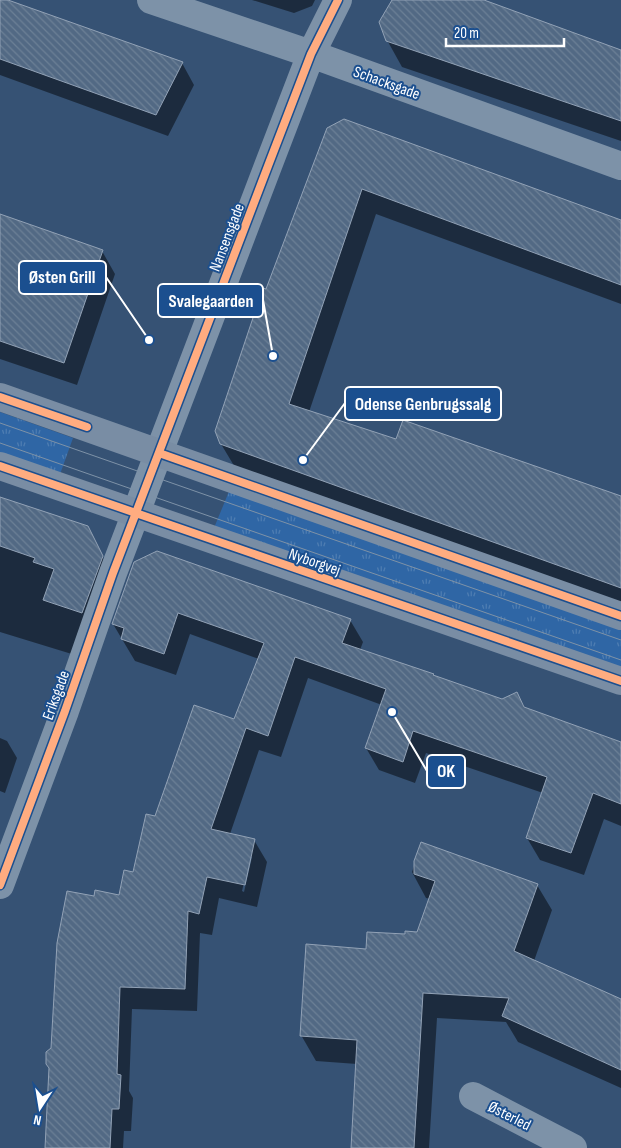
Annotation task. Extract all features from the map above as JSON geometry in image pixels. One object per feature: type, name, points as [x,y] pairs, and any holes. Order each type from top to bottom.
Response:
[{"type":"street","name":"Schacksgade","points":[[151,0],[311,54],[621,166]]},
{"type":"street","name":"Nansensgade","points":[[136,514],[311,54],[338,0]]},
{"type":"street","points":[[0,397],[621,616]]},
{"type":"street","name":"Nyborgvej","points":[[0,466],[621,682]]},
{"type":"street","name":"Eriksgade","points":[[0,885],[136,514]]},
{"type":"street","name":"Østerled","points":[[473,1096],[573,1148]]},
{"type":"green space","points":[[0,412],[73,438],[59,477],[0,456]]},
{"type":"green space","points":[[230,489],[621,627],[621,672],[214,528]]},
{"type":"building","points":[[0,0],[8,0],[183,62],[156,115],[0,59]]},
{"type":"building","points":[[392,0],[484,0],[621,50],[621,121],[386,41],[379,22]]},
{"type":"building","points":[[344,119],[621,220],[621,285],[362,189],[289,404],[396,439],[403,420],[621,496],[621,588],[220,444],[215,431],[263,288],[266,289],[327,128]]},
{"type":"building","points":[[0,214],[103,250],[64,363],[0,341]]},
{"type":"building","points":[[0,497],[88,526],[103,556],[82,613],[43,600],[54,569],[33,562],[35,558],[0,546]]},
{"type":"building","points":[[157,551],[351,619],[342,643],[502,699],[517,692],[524,707],[621,742],[621,804],[593,793],[571,853],[526,838],[547,777],[413,731],[403,762],[365,748],[386,689],[295,657],[268,736],[246,728],[211,829],[255,839],[245,885],[207,877],[199,914],[188,911],[185,989],[120,987],[117,1074],[121,1075],[119,1109],[112,1109],[110,1148],[45,1148],[49,1068],[46,1064],[46,1052],[51,1048],[57,943],[67,891],[94,896],[95,890],[119,895],[124,870],[133,872],[146,814],[155,816],[194,705],[234,719],[264,643],[178,613],[164,654],[121,639],[124,628],[112,624],[134,562]]},
{"type":"building","points":[[421,842],[538,884],[514,951],[621,999],[621,1070],[502,1016],[509,998],[423,993],[414,1148],[351,1148],[357,1040],[300,1036],[306,944],[366,949],[367,932],[405,934],[405,931],[417,932],[435,881],[414,874],[414,861]]},
{"type":"tram line","points":[[0,423],[621,640]]},
{"type":"tram line","points":[[0,443],[621,660]]},
{"type":"cycle path","points":[[0,885],[65,711],[113,573],[268,166],[311,54],[338,0]]},
{"type":"cycle path","points":[[0,397],[87,427]]},
{"type":"cycle path","points":[[159,453],[621,616]]},
{"type":"cycle path","points":[[0,466],[621,681]]},
{"type":"place","name":"Østen Grill","points":[[149,340]]},
{"type":"place","name":"Svalegaarden","points":[[273,356]]},
{"type":"place","name":"Odense Genbrugssalg","points":[[303,460]]},
{"type":"place","name":"OK","points":[[392,712]]}]
